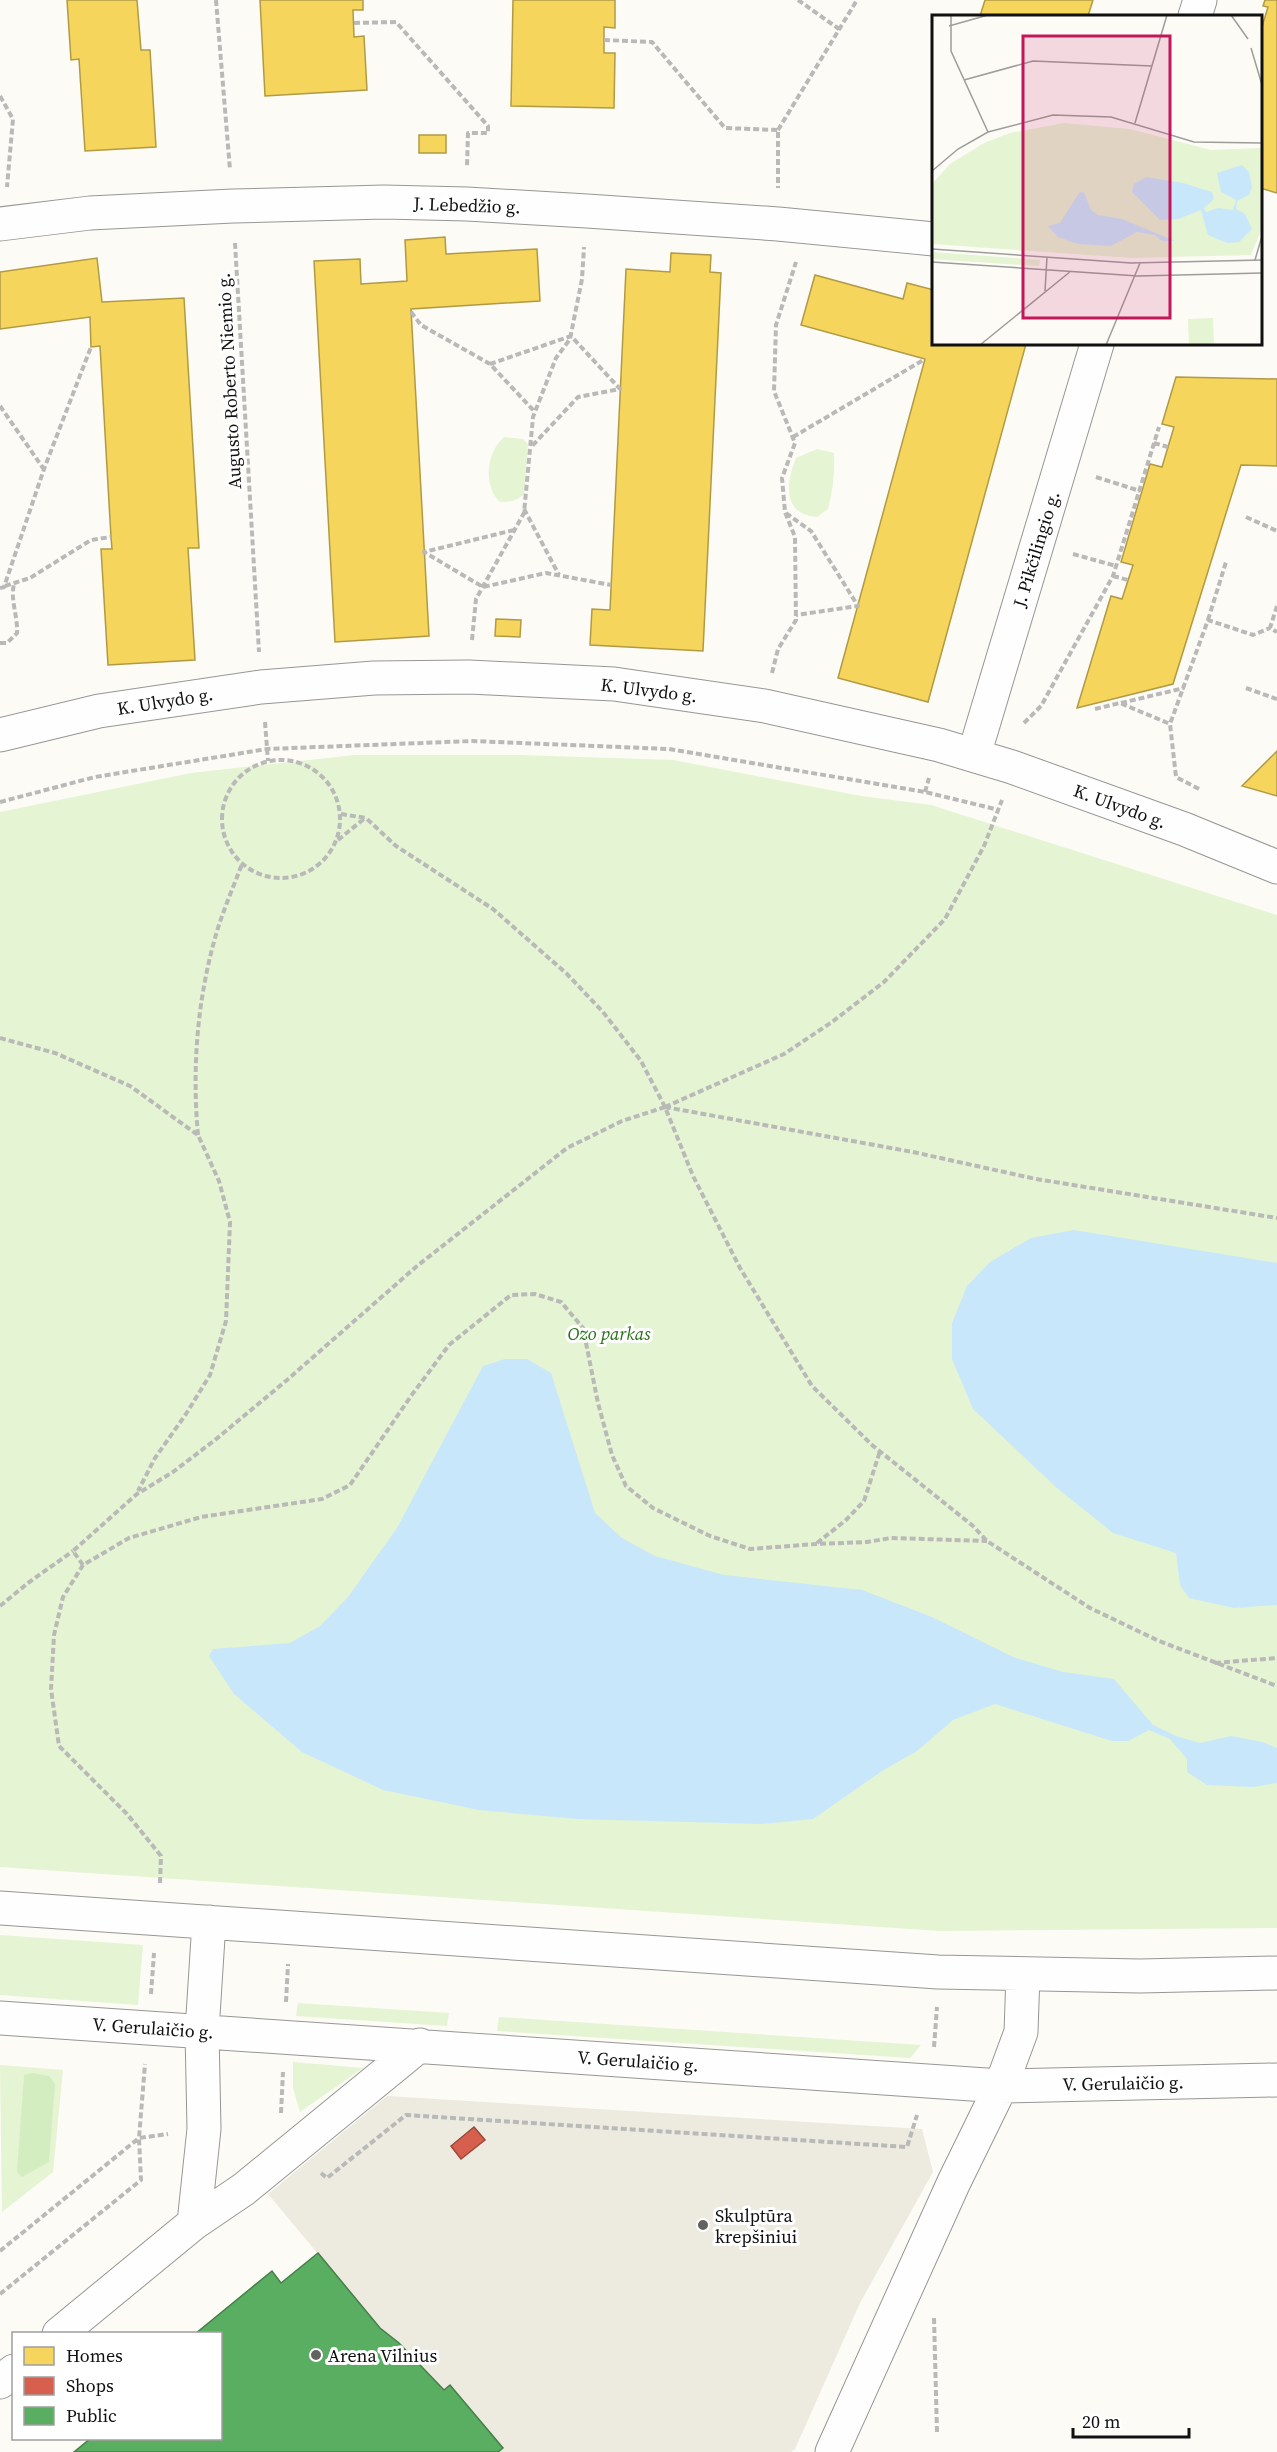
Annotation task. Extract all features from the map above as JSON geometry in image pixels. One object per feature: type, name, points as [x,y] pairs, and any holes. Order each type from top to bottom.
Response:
[{"type":"street","points":[[1196,15],[1200,0]]},
{"type":"street","name":"J. Lebedžio g.","points":[[2,224],[90,213],[233,206],[396,202],[587,211],[932,239]]},
{"type":"street","name":"J. Pikčilingio g.","points":[[974,755],[1097,345]]},
{"type":"street","name":"K. Ulvydo g.","points":[[0,735],[99,711],[261,687],[374,678],[469,677],[614,684],[765,706],[974,755],[1184,828],[1277,867]]},
{"type":"street","points":[[0,1908],[938,1972],[1140,1976],[1277,1973]]},
{"type":"street","points":[[194,2223],[204,2129],[202,2031],[209,1923]]},
{"type":"street","points":[[832,2452],[954,2182],[1001,2086],[1021,2032],[1023,1974]]},
{"type":"street","name":"V. Gerulaičio g.","points":[[0,2018],[1001,2086],[1277,2080]]},
{"type":"street","points":[[61,2332],[194,2223],[244,2189],[420,2045]]},
{"type":"street","points":[[0,2382],[12,2373]]},
{"type":"path","name":"Augusto Roberto Niemio g.","points":[[216,0],[233,206],[261,687],[268,761]]},
{"type":"path","points":[[798,0],[840,29]]},
{"type":"path","points":[[765,706],[778,649],[796,621],[795,537],[785,512],[782,478],[795,442],[774,391],[777,325],[793,226],[778,129],[857,0]]},
{"type":"path","points":[[354,23],[396,22],[488,126],[488,133],[468,133]]},
{"type":"path","points":[[604,40],[652,42],[725,128],[778,129]]},
{"type":"path","points":[[0,96],[13,119],[2,224]]},
{"type":"path","points":[[474,624],[476,599],[524,508],[535,412],[556,358],[571,336],[582,279],[587,211]]},
{"type":"path","points":[[411,312],[421,325],[490,364],[535,412]]},
{"type":"path","points":[[490,364],[571,336]]},
{"type":"path","points":[[530,447],[578,397],[621,389],[571,336]]},
{"type":"path","points":[[2,587],[91,346]]},
{"type":"path","points":[[793,437],[926,359]]},
{"type":"path","points":[[0,406],[44,469]]},
{"type":"path","points":[[1021,725],[1041,706],[1113,576],[1159,427]]},
{"type":"path","points":[[1154,442],[1168,447]]},
{"type":"path","points":[[1101,479],[1140,490]]},
{"type":"path","points":[[524,508],[559,575]]},
{"type":"path","points":[[785,512],[811,531],[858,606],[796,615]]},
{"type":"path","points":[[1246,517],[1277,531]]},
{"type":"path","points":[[514,530],[424,552],[483,586],[546,573],[611,585]]},
{"type":"path","points":[[2,587],[30,578],[91,540],[111,537]]},
{"type":"path","points":[[1077,555],[1116,566]]},
{"type":"path","points":[[1199,789],[1176,777],[1170,724],[1208,620],[1226,562]]},
{"type":"path","points":[[1113,576],[1128,579]]},
{"type":"path","points":[[0,643],[7,643],[17,633],[17,614],[12,595],[15,583]]},
{"type":"path","points":[[1208,620],[1253,634],[1270,627],[1277,606]]},
{"type":"path","points":[[1270,627],[1277,632]]},
{"type":"path","points":[[1095,709],[1184,688]]},
{"type":"path","points":[[1246,688],[1277,699]]},
{"type":"path","points":[[1120,703],[1170,724]]},
{"type":"path","points":[[0,802],[95,777],[267,749],[471,741],[669,749],[926,792],[999,810],[984,846],[945,919],[884,981],[832,1022],[784,1054],[665,1107],[622,1121],[567,1148],[417,1266],[215,1440],[173,1472],[137,1494],[73,1551],[28,1582],[0,1606]]},
{"type":"path","points":[[337,840],[341,814],[334,791],[321,775],[303,764],[284,760],[268,761],[252,768],[237,780],[225,801],[222,816],[225,837],[233,854],[254,872],[288,878],[322,862],[337,840],[366,818]]},
{"type":"path","points":[[341,814],[366,818],[396,846],[493,909],[567,974],[603,1012],[641,1061],[665,1107],[693,1176],[740,1268],[812,1386],[880,1451],[973,1526],[987,1541],[1090,1608],[1159,1641],[1277,1686]]},
{"type":"path","points":[[137,1494],[155,1458],[210,1375],[226,1321],[230,1222],[219,1181],[198,1135],[196,1043],[207,971],[216,935],[242,864]]},
{"type":"path","points":[[0,1038],[55,1053],[130,1086],[198,1135]]},
{"type":"path","points":[[665,1107],[902,1150],[1036,1179],[1277,1218]]},
{"type":"path","points":[[0,2294],[141,2180],[139,2138],[161,1856],[127,1814],[59,1746],[51,1689],[54,1635],[63,1597],[83,1565],[129,1538],[201,1517],[322,1499],[350,1485],[449,1345],[511,1294],[535,1294],[561,1302],[583,1328],[597,1403],[612,1455],[626,1486],[653,1508],[710,1536],[750,1549],[867,1542],[891,1538],[987,1541]]},
{"type":"path","points":[[816,1544],[846,1521],[864,1501],[880,1451]]},
{"type":"path","points":[[73,1551],[83,1565]]},
{"type":"path","points":[[1214,1663],[1277,1658]]},
{"type":"path","points":[[290,1928],[280,2134],[291,2150],[327,2178],[406,2115],[907,2146],[928,2082],[936,2030],[938,1972]]},
{"type":"path","points":[[0,2251],[139,2138],[204,2129]]},
{"type":"path","points":[[934,2317],[937,2432]]},
{"type":"green space","points":[[504,437],[523,439],[528,444],[524,494],[513,501],[500,502],[491,487],[489,470],[493,452]]},
{"type":"green space","points":[[817,449],[834,453],[834,460],[828,509],[817,517],[806,515],[792,504],[789,487],[796,458]]},
{"type":"green space","name":"Ozo parkas","points":[[355,755],[520,755],[673,760],[861,796],[931,805],[1277,915],[1277,1928],[940,1931],[0,1867],[0,812],[191,773]]},
{"type":"green space","points":[[0,1935],[143,1945],[138,2005],[0,1995]]},
{"type":"green space","points":[[298,2003],[449,2013],[447,2026],[296,2016]]},
{"type":"green space","points":[[499,2017],[921,2045],[910,2058],[497,2031]]},
{"type":"green space","points":[[293,2062],[363,2068],[300,2112],[293,2088]]},
{"type":"green space","points":[[0,2065],[63,2070],[53,2172],[2,2212]]},
{"type":"green space","points":[[32,2073],[49,2076],[55,2084],[49,2162],[22,2177],[17,2172],[24,2075]]},
{"type":"shaded area","points":[[387,2096],[922,2129],[933,2172],[860,2303],[795,2449],[791,2452],[498,2452],[502,2448],[450,2385],[444,2390],[399,2343],[380,2328],[268,2194]]},
{"type":"water","points":[[1074,1230],[1277,1263],[1277,1605],[1234,1608],[1189,1598],[1180,1585],[1176,1553],[1113,1533],[1057,1488],[973,1409],[952,1359],[952,1323],[967,1286],[990,1262],[1031,1238]]},
{"type":"water","points":[[505,1359],[527,1359],[551,1373],[595,1513],[622,1538],[655,1556],[724,1575],[862,1590],[932,1617],[1013,1657],[1063,1672],[1114,1679],[1153,1725],[1176,1736],[1200,1743],[1231,1736],[1262,1742],[1277,1748],[1277,1783],[1253,1787],[1207,1785],[1187,1772],[1187,1759],[1170,1739],[1149,1730],[1128,1741],[1112,1741],[995,1704],[953,1720],[917,1751],[882,1771],[813,1819],[762,1824],[577,1819],[479,1810],[383,1790],[302,1752],[234,1694],[209,1656],[213,1649],[290,1643],[320,1626],[348,1597],[397,1528],[483,1366]]},
{"type":"building: Homes","points":[[67,0],[137,0],[141,50],[150,50],[156,147],[85,151],[79,59],[71,60]]},
{"type":"building: Homes","points":[[260,0],[363,0],[363,10],[353,10],[354,37],[364,36],[367,90],[265,96]]},
{"type":"building: Homes","points":[[513,0],[615,0],[615,28],[604,27],[604,53],[615,53],[614,108],[511,106]]},
{"type":"building: Homes","points":[[985,0],[1093,0],[1088,15],[980,15]]},
{"type":"building: Homes","points":[[1265,0],[1277,0],[1277,193],[1262,189],[1262,26],[1268,7],[1263,6]]},
{"type":"building: Homes","points":[[419,135],[446,135],[446,153],[419,153]]},
{"type":"building: Homes","points":[[445,237],[446,254],[537,249],[540,301],[411,309],[429,636],[335,642],[314,261],[360,259],[361,284],[407,281],[405,240]]},
{"type":"building: Homes","points":[[671,253],[711,255],[710,272],[721,273],[703,651],[590,645],[592,609],[610,610],[626,269],[670,272]]},
{"type":"building: Homes","points":[[97,258],[102,302],[184,298],[199,548],[188,548],[195,660],[108,665],[101,549],[112,549],[100,346],[91,347],[90,317],[0,329],[0,272]]},
{"type":"building: Homes","points":[[815,275],[903,299],[907,283],[932,289],[932,345],[1026,345],[928,702],[838,678],[925,359],[801,325]]},
{"type":"building: Homes","points":[[1176,377],[1277,379],[1277,466],[1241,465],[1173,684],[1077,708],[1111,596],[1122,599],[1133,565],[1121,562],[1150,464],[1162,467],[1174,427],[1162,424]]},
{"type":"building: Homes","points":[[496,619],[521,620],[520,637],[495,636]]},
{"type":"building: Homes","points":[[1277,751],[1277,796],[1242,786]]},
{"type":"building: Shops","points":[[474,2127],[485,2140],[461,2159],[451,2146]]},
{"type":"building: Public","name":"Arena Vilnius","points":[[318,2253],[380,2328],[399,2343],[444,2390],[450,2385],[503,2448],[498,2452],[74,2452],[89,2440],[222,2440],[222,2332],[197,2332],[272,2271],[281,2283]]},
{"type":"place","name":"Skulptūra krepšiniui","points":[[703,2225]]},
{"type":"place","name":"Arena Vilnius","points":[[316,2355]]}]
